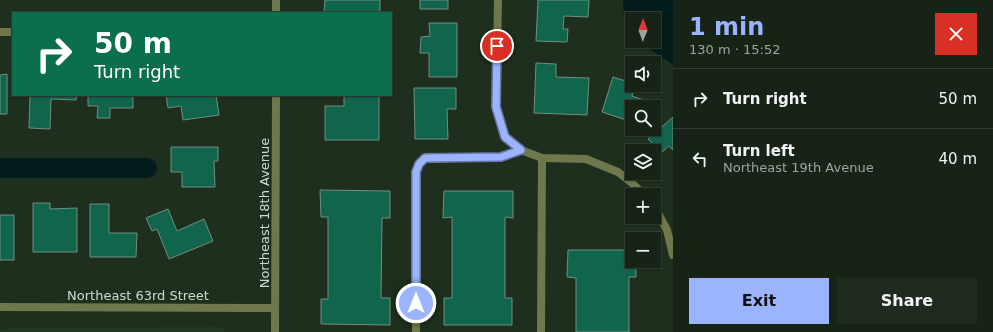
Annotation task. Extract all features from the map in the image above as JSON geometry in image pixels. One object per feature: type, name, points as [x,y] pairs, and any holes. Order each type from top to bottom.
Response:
[{"type":"street","points":[[276,0],[276,12]]},
{"type":"street","points":[[498,0],[496,107],[505,137],[521,150],[542,158],[586,159],[618,172],[637,188]]},
{"type":"street","points":[[0,32],[12,32]]},
{"type":"street","name":"Northeast 18th Avenue","points":[[275,332],[276,96]]},
{"type":"street","points":[[416,332],[416,172],[419,164],[425,158],[501,157],[521,150]]},
{"type":"street","points":[[541,332],[542,158]]},
{"type":"street","points":[[661,219],[667,230],[673,255]]},
{"type":"street","name":"Northeast 63rd Street","points":[[0,307],[275,308]]},
{"type":"shaded area","points":[[220,327],[225,332],[0,332],[0,330],[14,328]]},
{"type":"water","points":[[623,0],[673,0],[673,65],[648,48],[661,48],[661,12],[625,12],[625,32]]},
{"type":"building","points":[[325,0],[380,0],[380,12],[324,12]]},
{"type":"building","points":[[420,0],[448,0],[448,9],[420,9]]},
{"type":"building","points":[[538,0],[589,0],[588,17],[564,16],[563,29],[568,29],[567,42],[536,41]]},
{"type":"building","points":[[429,23],[457,23],[457,77],[429,77],[429,53],[420,53],[421,37],[430,36]]},
{"type":"building","points":[[536,63],[556,64],[556,77],[589,78],[587,115],[534,113]]},
{"type":"building","points":[[7,74],[7,114],[0,114],[0,75]]},
{"type":"building","points":[[613,77],[625,81],[625,92],[633,92],[632,96],[643,100],[625,100],[625,120],[602,112]]},
{"type":"building","points":[[414,88],[456,88],[456,109],[447,109],[448,139],[415,139]]},
{"type":"building","points":[[30,96],[77,96],[76,100],[51,99],[50,129],[29,128]]},
{"type":"building","points":[[88,96],[133,96],[133,108],[110,108],[110,118],[97,118],[98,106],[88,106]]},
{"type":"building","points":[[166,96],[216,96],[219,115],[183,120],[181,106],[168,108]]},
{"type":"building","points":[[344,96],[379,96],[379,140],[325,140],[325,106],[344,106]]},
{"type":"building","points":[[673,117],[673,150],[669,146],[661,153],[661,144],[653,144],[648,139],[651,136],[661,136],[661,128]]},
{"type":"building","points":[[171,147],[218,147],[218,161],[214,161],[215,187],[182,187],[182,172],[171,172]]},
{"type":"building","points":[[320,190],[390,191],[390,218],[382,218],[381,298],[390,298],[390,325],[321,324],[321,299],[328,299],[328,217],[321,217]]},
{"type":"building","points":[[444,191],[513,191],[513,218],[505,217],[505,298],[512,298],[512,325],[444,325],[444,298],[452,298],[452,217],[443,218]]},
{"type":"building","points":[[33,203],[50,203],[50,209],[77,208],[77,252],[33,252]]},
{"type":"building","points":[[90,204],[109,204],[109,233],[137,233],[136,257],[90,257]]},
{"type":"building","points":[[168,209],[177,231],[204,219],[213,241],[169,259],[157,229],[152,231],[146,218]]},
{"type":"building","points":[[0,215],[14,215],[14,260],[0,260]]},
{"type":"building","points":[[568,250],[625,250],[625,268],[636,268],[636,277],[629,277],[629,332],[576,332],[576,278],[567,277]]},
{"type":"waterway","points":[[0,168],[147,168]]},
{"type":"route","points":[[416,303],[416,172],[419,164],[425,158],[501,157],[521,150],[505,137],[496,107],[497,46]]}]
